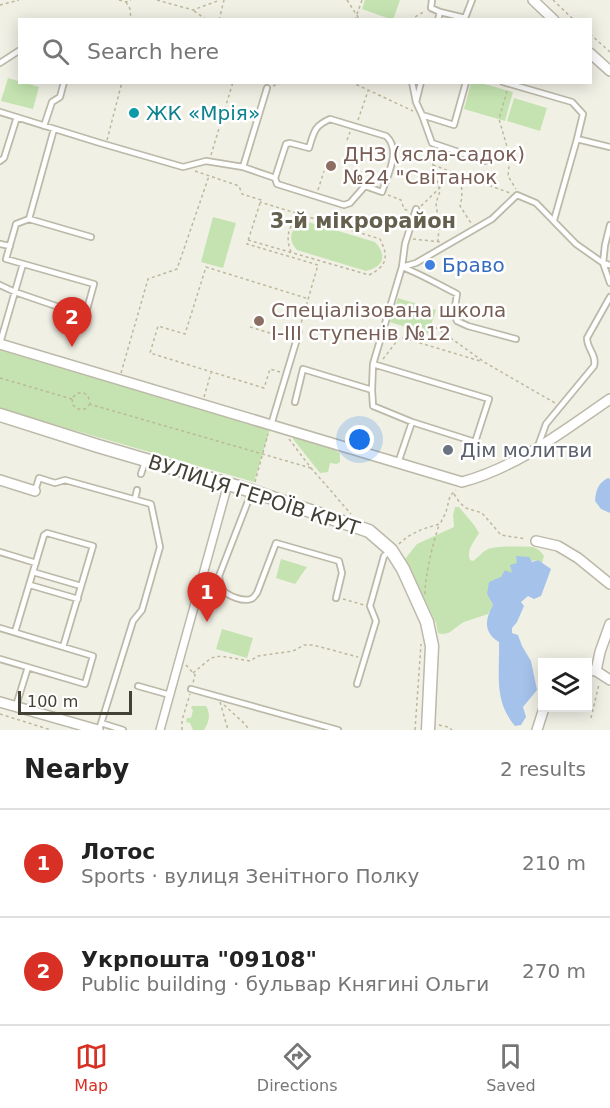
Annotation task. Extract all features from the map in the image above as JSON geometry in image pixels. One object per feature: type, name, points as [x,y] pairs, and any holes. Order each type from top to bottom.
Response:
[{"type":"street","points":[[533,0],[552,18]]},
{"type":"street","points":[[592,54],[610,71]]},
{"type":"street","points":[[0,343],[462,482],[479,478],[509,465],[537,449],[610,399]]},
{"type":"street","name":"ВУЛИЦЯ ГЕРОЇВ КРУТ","points":[[0,415],[252,491],[369,531],[391,550],[404,569],[427,622],[432,646],[428,727]]},
{"type":"street","points":[[0,480],[35,491]]},
{"type":"street","points":[[160,730],[228,484]]},
{"type":"street","points":[[536,541],[558,546],[578,558],[610,584]]},
{"type":"street","points":[[610,624],[592,670],[610,680]]},
{"type":"street","points":[[0,702],[99,728]]},
{"type":"street","points":[[537,730],[543,712]]},
{"type":"lane","points":[[432,0],[431,8],[465,18],[472,0]]},
{"type":"lane","points":[[438,18],[440,12]]},
{"type":"lane","points":[[0,63],[18,51]]},
{"type":"lane","points":[[44,126],[52,102],[60,97],[63,84]]},
{"type":"lane","points":[[412,84],[416,102],[432,143],[485,161]]},
{"type":"lane","points":[[416,102],[420,84]]},
{"type":"lane","points":[[422,115],[454,125],[465,84]]},
{"type":"lane","points":[[509,84],[572,102],[583,114],[554,220]]},
{"type":"lane","points":[[243,167],[267,88]]},
{"type":"lane","points":[[0,112],[183,167],[206,161],[243,167],[275,178]]},
{"type":"lane","points":[[0,161],[4,158],[17,117]]},
{"type":"lane","points":[[330,119],[386,136],[391,140],[393,157],[382,192],[365,186],[350,203],[344,205],[277,184],[275,178],[286,144],[291,142],[309,148],[320,123],[330,119]]},
{"type":"lane","points":[[29,219],[54,129]]},
{"type":"lane","points":[[577,139],[610,147]]},
{"type":"lane","points":[[402,267],[417,263],[492,219],[517,195],[536,203],[576,244],[603,263],[610,265]]},
{"type":"lane","points":[[375,365],[489,399],[476,442],[412,422],[374,406],[372,390],[375,365],[402,267],[406,238],[416,211]]},
{"type":"lane","points":[[0,285],[85,318],[94,284],[6,259],[16,224],[29,219],[91,237]]},
{"type":"lane","points":[[610,225],[604,245],[603,263],[610,283]]},
{"type":"lane","points":[[0,244],[10,246]]},
{"type":"lane","points":[[0,343],[23,264]]},
{"type":"lane","points":[[402,267],[457,294],[454,314],[457,321],[516,339]]},
{"type":"lane","points":[[537,449],[546,424],[594,366],[594,356],[587,344],[587,338],[610,297]]},
{"type":"lane","points":[[271,425],[299,332]]},
{"type":"lane","points":[[295,402],[303,369],[372,390]]},
{"type":"lane","points":[[399,463],[412,422]]},
{"type":"lane","points":[[141,474],[145,460]]},
{"type":"lane","points":[[35,491],[39,478],[55,483],[65,480],[151,504],[160,547],[142,610],[133,621],[99,728],[123,730]]},
{"type":"lane","points":[[135,500],[137,490]]},
{"type":"lane","points":[[252,491],[219,576],[221,587],[226,593],[238,598],[249,600],[253,598],[276,543],[339,561],[342,573],[336,598]]},
{"type":"lane","points":[[15,632],[44,535],[47,533],[93,546],[63,647]]},
{"type":"lane","points":[[357,684],[376,621],[370,606],[384,556],[391,550]]},
{"type":"lane","points":[[0,552],[36,563]]},
{"type":"lane","points":[[33,572],[81,586]]},
{"type":"lane","points":[[30,585],[78,599]]},
{"type":"lane","points":[[0,628],[93,656],[85,684],[0,659]]},
{"type":"lane","points":[[16,706],[28,667]]},
{"type":"lane","points":[[115,679],[123,682]]},
{"type":"lane","points":[[138,686],[170,695]]},
{"type":"lane","points":[[191,689],[338,730]]},
{"type":"path","points":[[0,5],[19,0]]},
{"type":"path","points":[[118,0],[126,2],[131,0]]},
{"type":"path","points":[[157,0],[193,10],[204,18]]},
{"type":"path","points":[[193,10],[220,0]]},
{"type":"path","points":[[220,18],[224,0]]},
{"type":"path","points":[[347,0],[359,18]]},
{"type":"path","points":[[356,18],[362,0]]},
{"type":"path","points":[[553,0],[572,18]]},
{"type":"path","points":[[126,2],[130,9],[131,18]]},
{"type":"path","points":[[414,18],[431,8]]},
{"type":"path","points":[[592,35],[610,52]]},
{"type":"path","points":[[105,145],[121,84]]},
{"type":"path","points":[[209,162],[232,84]]},
{"type":"path","points":[[267,88],[278,84]]},
{"type":"path","points":[[355,84],[422,115]]},
{"type":"path","points":[[434,165],[517,195],[518,192],[508,176],[510,157],[499,119],[506,84]]},
{"type":"path","points":[[347,140],[368,90]]},
{"type":"path","points":[[432,143],[440,190],[436,203],[440,227],[438,241]]},
{"type":"path","points":[[183,167],[239,186],[242,194],[261,200],[260,202],[380,239],[386,256],[383,265],[369,275],[248,240]]},
{"type":"path","points":[[316,196],[324,171]]},
{"type":"path","points":[[382,192],[401,200],[404,209],[416,211],[455,173]]},
{"type":"path","points":[[460,175],[462,197],[460,206],[475,229]]},
{"type":"path","points":[[119,379],[148,279],[177,269],[208,176]]},
{"type":"path","points":[[260,202],[247,244],[318,266],[299,332]]},
{"type":"path","points":[[292,252],[287,238],[290,226],[305,216]]},
{"type":"path","points":[[406,238],[452,243]]},
{"type":"path","points":[[286,374],[270,369],[264,388],[150,353],[158,326],[185,334],[206,267],[309,299]]},
{"type":"path","points":[[431,324],[484,362],[561,406]]},
{"type":"path","points":[[250,327],[296,341]]},
{"type":"path","points":[[375,365],[400,337],[484,362]]},
{"type":"path","points":[[202,404],[211,372]]},
{"type":"path","points":[[0,378],[72,399]]},
{"type":"path","points":[[78,393],[84,393],[88,396],[89,404],[85,409],[79,410],[72,405],[72,399],[78,393]]},
{"type":"path","points":[[89,404],[311,468]]},
{"type":"path","points":[[252,491],[271,425]]},
{"type":"path","points":[[282,428],[311,468],[354,517]]},
{"type":"path","points":[[425,595],[433,542],[450,496],[462,482]]},
{"type":"path","points":[[453,493],[466,508],[482,513],[501,535],[536,541]]},
{"type":"path","points":[[391,550],[410,535],[440,524]]},
{"type":"path","points":[[336,598],[370,606]]},
{"type":"path","points":[[414,730],[421,643]]},
{"type":"path","points":[[194,673],[211,658],[221,656],[250,661],[258,656],[293,651],[304,645],[313,645],[364,659]]},
{"type":"path","points":[[180,657],[195,675],[181,730]]},
{"type":"path","points":[[591,718],[599,682],[592,670]]},
{"type":"path","points":[[228,730],[219,700],[249,730]]},
{"type":"path","points":[[0,714],[51,730]]},
{"type":"path","points":[[428,727],[448,727],[452,730]]},
{"type":"green space","points":[[365,0],[400,0],[394,18],[362,9]]},
{"type":"green space","points":[[8,78],[18,81],[18,84],[39,87],[33,109],[1,101]]},
{"type":"green space","points":[[471,84],[485,84],[513,92],[505,121],[464,109]]},
{"type":"green space","points":[[514,98],[547,108],[540,131],[507,121]]},
{"type":"green space","points":[[213,217],[236,223],[223,268],[201,262]]},
{"type":"green space","points":[[305,221],[375,242],[382,256],[380,264],[366,271],[297,250],[291,240],[292,233],[298,223]]},
{"type":"green space","points":[[398,298],[436,310],[428,334],[390,322]]},
{"type":"green space","points":[[0,350],[270,429],[254,482],[0,409]]},
{"type":"green space","points":[[293,437],[330,447],[340,453],[340,462],[330,463],[328,472],[320,473]]},
{"type":"green space","points":[[455,507],[459,507],[479,533],[470,549],[470,560],[473,561],[488,549],[517,546],[533,547],[544,556],[542,563],[538,560],[517,563],[512,574],[501,577],[487,594],[493,605],[488,614],[464,622],[449,633],[442,634],[438,633],[436,623],[405,559],[417,544],[454,527]]},
{"type":"green space","points":[[281,559],[307,567],[295,584],[276,578]]},
{"type":"green space","points":[[222,629],[253,638],[247,658],[216,649]]},
{"type":"green space","points":[[192,706],[206,706],[208,709],[209,718],[204,730],[193,730],[190,723],[186,722],[187,718],[191,718]]},
{"type":"water","points":[[608,478],[610,479],[610,513],[601,509],[595,501],[598,487]]},
{"type":"water","points":[[516,556],[529,557],[532,562],[538,560],[551,569],[541,596],[534,599],[528,596],[521,602],[524,606],[512,628],[512,633],[518,635],[531,661],[537,690],[523,707],[526,717],[521,725],[515,726],[503,706],[499,686],[499,642],[488,630],[488,615],[493,605],[487,594],[489,582],[501,577],[505,570],[512,573],[510,565],[517,563]]},
{"type":"place","name":"ЖК «Мрія»","points":[[134,113]]},
{"type":"place","name":"ДНЗ (ясла-садок) №24 \"Світанок","points":[[331,166]]},
{"type":"place","name":"Браво","points":[[430,265]]},
{"type":"place","name":"Спеціалізована школа І-ІІІ ступенів №12","points":[[259,321]]},
{"type":"place","name":"Укрпошта \"09108\"","points":[[72,347]]},
{"type":"place","name":"Дім молитви","points":[[448,450]]},
{"type":"place","name":"Лотос","points":[[207,622]]},
{"type":"district","name":"3-й мікрорайон","points":[[363,221]]}]
